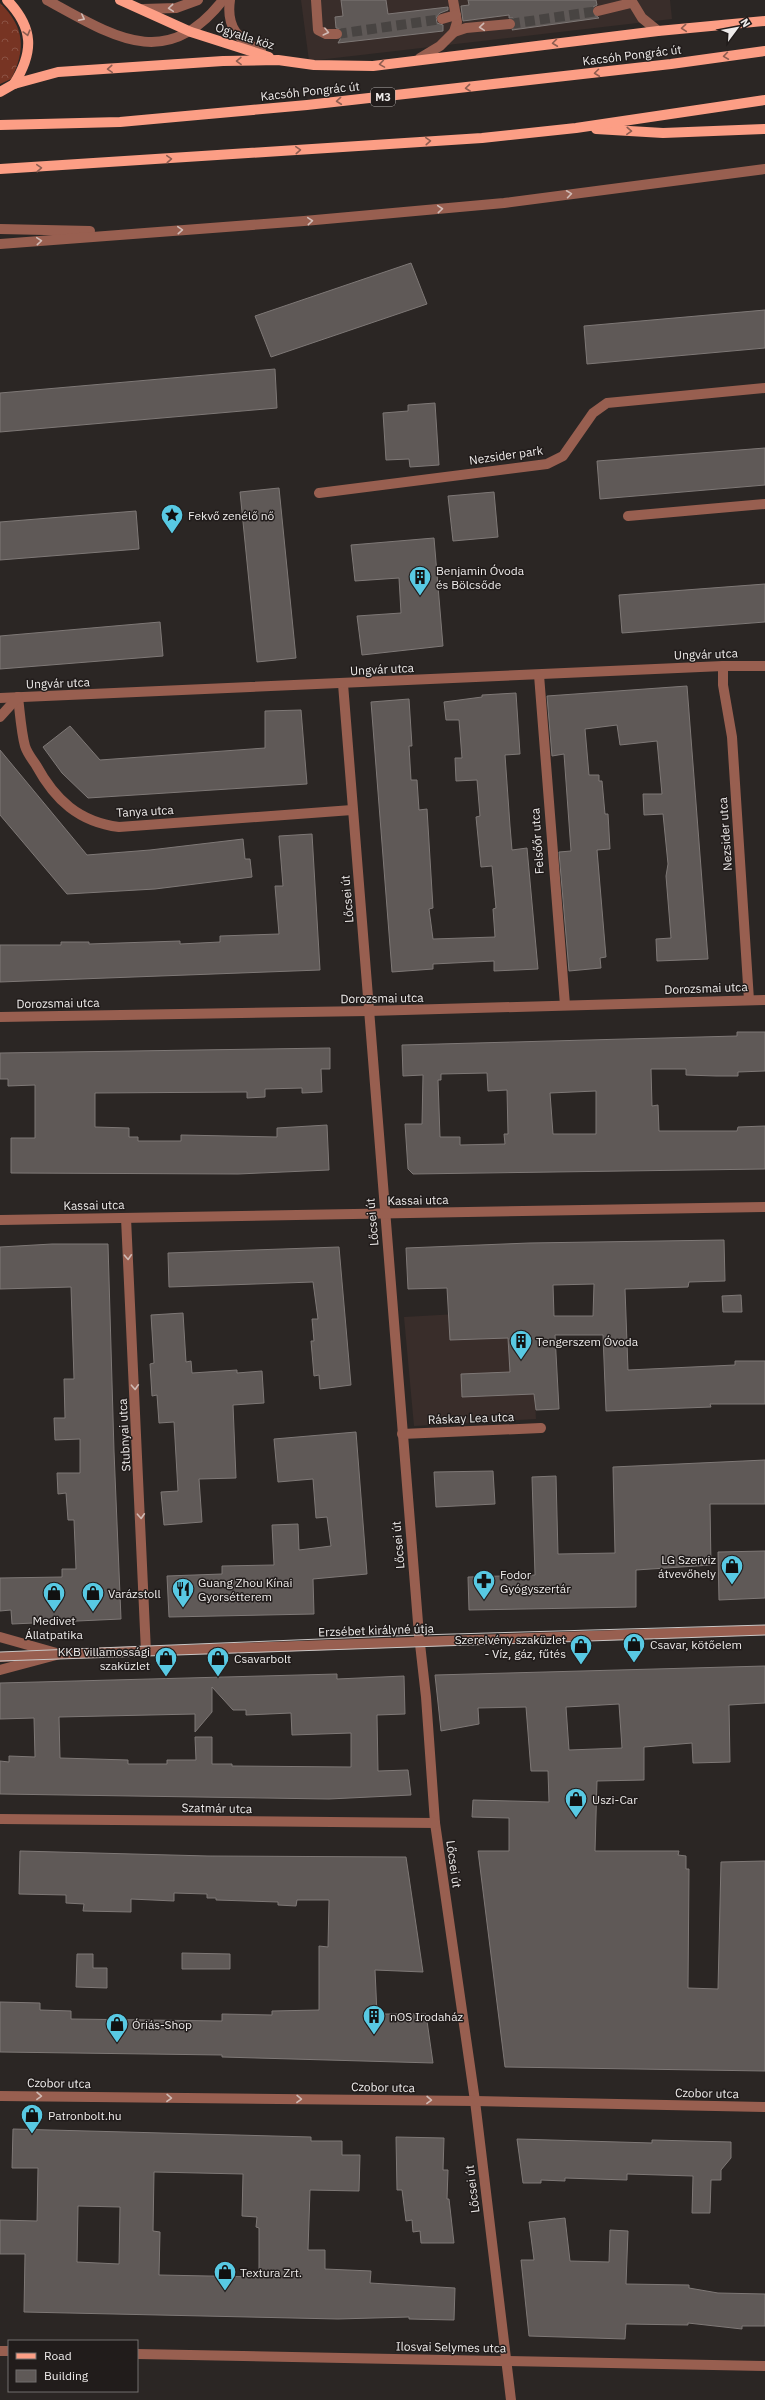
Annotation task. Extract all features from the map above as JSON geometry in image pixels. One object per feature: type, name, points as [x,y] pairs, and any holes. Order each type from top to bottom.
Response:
[{"type":"main road","points":[[7,0],[23,19],[29,36],[29,52],[24,69],[14,84]]},
{"type":"main road","name":"Ógyalla köz","points":[[120,0],[143,9],[191,32],[278,60]]},
{"type":"main road","points":[[0,92],[14,84],[58,72],[223,61],[278,60],[314,65],[373,66],[420,58],[658,31],[765,22]]},
{"type":"main road","name":"Kacsóh Pongrác út","points":[[0,125],[120,122],[307,105],[623,70],[765,51]]},
{"type":"main road","points":[[0,169],[482,138],[576,128],[765,100]]},
{"type":"main road","points":[[576,128],[663,133],[765,129]]},
{"type":"street","name":"Ógyalla köz","points":[[47,0],[83,20],[135,42],[151,43],[191,32],[213,13],[223,0]]},
{"type":"street","name":"Ógyalla köz","points":[[143,9],[176,8],[198,0]]},
{"type":"street","name":"Ógyalla köz","points":[[230,0],[230,21],[236,33],[244,43],[278,60]]},
{"type":"street","points":[[316,0],[318,30],[326,34],[337,34]]},
{"type":"street","points":[[453,0],[456,15],[454,32]]},
{"type":"street","points":[[598,11],[631,1],[642,18],[658,31]]},
{"type":"street","points":[[442,19],[456,15]]},
{"type":"street","points":[[420,58],[440,46],[454,32],[466,28],[510,24]]},
{"type":"street","points":[[0,244],[142,232],[304,221],[504,203],[765,169]]},
{"type":"street","points":[[0,229],[142,232]]},
{"type":"street","name":"Nezsider park","points":[[319,493],[547,464],[563,456],[593,413],[606,403],[765,388]]},
{"type":"street","points":[[628,516],[765,504]]},
{"type":"street","name":"Ungvár utca","points":[[0,698],[723,666],[765,666]]},
{"type":"street","name":"Nezsider utca","points":[[723,666],[723,685],[732,737],[749,1000]]},
{"type":"street","name":"Felsőőr utca","points":[[539,675],[565,1005]]},
{"type":"street","name":"Lőcsei út","points":[[342,684],[419,1641],[426,1697],[435,1823],[475,2101],[511,2400]]},
{"type":"street","points":[[0,717],[18,697]]},
{"type":"street","name":"Tanya utca","points":[[18,697],[26,748],[39,771],[58,798],[80,816],[100,825],[119,827],[352,810]]},
{"type":"street","name":"Dorozsmai utca","points":[[0,1017],[369,1011],[765,1000]]},
{"type":"street","name":"Kassai utca","points":[[0,1220],[765,1207]]},
{"type":"street","name":"Stubnyai utca","points":[[126,1218],[145,1596],[146,1652]]},
{"type":"street","name":"Ráskay Lea utca","points":[[402,1434],[541,1428]]},
{"type":"street","name":"Erzsébet királyné útja","points":[[0,1670],[60,1654],[765,1630]]},
{"type":"street","name":"Erzsébet királyné útja","points":[[0,1637],[60,1654]]},
{"type":"street","points":[[0,1657],[60,1654]]},
{"type":"street","name":"Szatmár utca","points":[[0,1819],[435,1823]]},
{"type":"street","name":"Czobor utca","points":[[0,2096],[475,2101],[765,2107]]},
{"type":"street","name":"Ilosvai Selymes utca","points":[[138,2354],[765,2366]]},
{"type":"shaded area","points":[[301,0],[670,0],[672,19],[309,61]]},
{"type":"shaded area","points":[[530,1310],[536,1419],[414,1426],[404,1317]]},
{"type":"green space","points":[[0,3],[14,21],[18,30],[21,49],[16,68],[11,79],[0,84]]},
{"type":"building","points":[[341,0],[386,0],[388,14],[448,7],[448,10],[440,13],[436,18],[437,23],[443,25],[443,31],[338,43],[343,34],[341,29],[336,28],[335,17],[343,16]]},
{"type":"building","points":[[468,0],[596,0],[597,5],[593,7],[592,12],[599,18],[512,30],[516,23],[513,18],[509,18],[509,15],[463,21],[461,6],[469,5]]},
{"type":"building","points":[[411,263],[427,304],[271,357],[255,316]]},
{"type":"building","points":[[765,310],[765,348],[587,364],[584,326]]},
{"type":"building","points":[[275,369],[277,408],[0,432],[0,393]]},
{"type":"building","points":[[435,403],[439,465],[410,467],[409,459],[386,460],[383,413],[408,411],[408,405]]},
{"type":"building","points":[[765,448],[765,485],[600,499],[597,461]]},
{"type":"building","points":[[279,488],[296,658],[257,662],[240,492]]},
{"type":"building","points":[[494,492],[498,537],[453,541],[448,496]]},
{"type":"building","points":[[136,511],[139,549],[0,560],[0,522]]},
{"type":"building","name":"Benjamin Óvoda és Bölcsőde","points":[[434,538],[443,646],[362,655],[357,616],[401,613],[399,578],[355,581],[351,545]]},
{"type":"building","points":[[765,584],[765,622],[622,633],[619,595]]},
{"type":"building","points":[[160,622],[163,656],[0,669],[0,636]]},
{"type":"building","points":[[687,686],[708,959],[657,961],[656,939],[671,938],[666,876],[668,864],[663,814],[644,815],[643,794],[662,794],[657,741],[620,745],[617,725],[585,729],[589,775],[599,775],[599,781],[602,781],[605,814],[608,814],[610,849],[597,850],[606,957],[600,958],[601,968],[569,971],[559,852],[571,851],[564,754],[552,756],[547,696]]},
{"type":"building","points":[[516,693],[520,754],[505,755],[510,826],[512,850],[527,848],[538,969],[494,971],[494,961],[433,964],[433,969],[392,972],[371,702],[409,699],[412,746],[409,746],[411,780],[417,780],[419,810],[427,809],[433,908],[429,909],[433,939],[495,937],[493,909],[496,908],[492,866],[481,867],[476,817],[480,816],[477,780],[456,781],[455,758],[462,758],[459,720],[446,720],[444,702],[482,697],[482,695]]},
{"type":"building","points":[[301,710],[307,784],[88,798],[62,773],[43,747],[70,726],[100,760],[265,748],[265,711]]},
{"type":"building","points":[[0,750],[87,855],[150,850],[243,839],[245,859],[250,859],[252,877],[155,889],[67,894],[0,815]]},
{"type":"building","points":[[312,834],[320,970],[0,982],[0,945],[61,945],[61,942],[89,942],[89,944],[180,941],[180,944],[220,942],[220,936],[279,934],[275,886],[283,886],[279,836]]},
{"type":"building","points":[[737,1032],[765,1032],[765,1071],[738,1072],[738,1076],[716,1076],[686,1075],[686,1069],[651,1069],[652,1106],[658,1105],[659,1131],[737,1131],[738,1127],[765,1126],[765,1169],[413,1174],[408,1169],[405,1124],[422,1124],[423,1075],[403,1076],[402,1045],[737,1036]],"holes":[[[487,1073],[488,1091],[507,1090],[508,1134],[504,1134],[505,1144],[460,1145],[460,1137],[440,1137],[438,1080],[441,1080],[441,1074]],[[596,1091],[596,1134],[553,1134],[550,1093]]]},
{"type":"building","points":[[330,1048],[330,1069],[321,1069],[322,1092],[302,1093],[302,1088],[265,1089],[265,1097],[247,1098],[247,1092],[95,1093],[95,1127],[129,1128],[129,1137],[138,1137],[138,1141],[181,1141],[181,1135],[277,1137],[277,1128],[327,1125],[329,1170],[238,1174],[11,1173],[11,1138],[35,1138],[35,1085],[8,1086],[8,1079],[0,1079],[0,1053]]},
{"type":"building","points":[[724,1240],[725,1281],[689,1282],[688,1287],[625,1289],[628,1370],[735,1365],[735,1361],[765,1361],[765,1404],[710,1404],[711,1407],[606,1411],[603,1335],[555,1335],[559,1409],[536,1410],[534,1394],[462,1397],[461,1374],[510,1372],[508,1338],[450,1340],[447,1288],[408,1289],[406,1248],[529,1243]],"holes":[[[594,1284],[593,1316],[554,1316],[553,1285]]]},
{"type":"building","points":[[52,1244],[108,1244],[121,1619],[12,1624],[11,1610],[0,1611],[0,1578],[62,1577],[62,1569],[76,1569],[74,1520],[68,1520],[66,1493],[58,1494],[57,1473],[80,1473],[80,1439],[55,1440],[54,1418],[65,1418],[64,1379],[74,1379],[71,1287],[0,1289],[0,1247]]},
{"type":"building","points":[[339,1247],[351,1385],[320,1389],[319,1375],[314,1376],[311,1341],[314,1341],[312,1319],[318,1319],[313,1282],[169,1287],[168,1253]]},
{"type":"building","points":[[741,1295],[742,1312],[723,1312],[722,1296]]},
{"type":"building","points":[[183,1313],[186,1362],[191,1361],[192,1373],[237,1370],[237,1373],[262,1371],[264,1403],[233,1405],[236,1478],[199,1479],[202,1522],[164,1525],[161,1492],[178,1491],[174,1422],[159,1423],[157,1395],[152,1396],[150,1364],[154,1363],[151,1315]]},
{"type":"building","points":[[356,1432],[367,1574],[313,1579],[314,1614],[169,1617],[167,1576],[222,1574],[222,1566],[274,1565],[272,1525],[298,1524],[299,1550],[331,1546],[327,1517],[316,1518],[313,1479],[278,1482],[274,1439]]},
{"type":"building","points":[[765,1460],[765,1504],[710,1504],[711,1565],[636,1570],[636,1607],[469,1610],[468,1577],[535,1575],[532,1477],[556,1476],[558,1554],[615,1553],[613,1467]]},
{"type":"building","points":[[493,1471],[495,1504],[436,1507],[434,1472]]},
{"type":"building","points":[[765,1551],[765,1598],[719,1600],[718,1552]]},
{"type":"building","points":[[765,1666],[765,1703],[729,1705],[730,1762],[693,1763],[692,1743],[644,1747],[644,1780],[597,1781],[595,1851],[679,1851],[678,1855],[686,1856],[686,1869],[689,1869],[688,1988],[718,1989],[721,1862],[765,1861],[765,2071],[505,2067],[478,1851],[509,1851],[509,1818],[472,1817],[473,1800],[549,1802],[548,1771],[531,1771],[526,1707],[478,1708],[479,1724],[441,1731],[435,1675]],"holes":[[[619,1704],[622,1748],[569,1750],[566,1707]]]},
{"type":"building","points":[[337,1674],[337,1679],[404,1676],[405,1714],[377,1715],[378,1771],[408,1770],[411,1795],[329,1799],[0,1794],[0,1761],[9,1762],[9,1756],[35,1757],[34,1718],[0,1719],[0,1683]],"holes":[[[212,1687],[233,1710],[246,1710],[246,1715],[291,1713],[292,1735],[351,1733],[351,1767],[232,1766],[232,1764],[212,1764],[212,1737],[195,1737],[196,1760],[167,1760],[167,1764],[128,1764],[128,1760],[60,1758],[59,1717],[195,1714],[195,1732],[212,1712]]]},
{"type":"building","points":[[20,1851],[208,1856],[406,1857],[423,1972],[375,1970],[377,2014],[426,2014],[433,2063],[222,2057],[222,2055],[0,2052],[0,2002],[40,2003],[40,2010],[71,2011],[71,2019],[222,2021],[222,2014],[272,2015],[272,2011],[319,2010],[319,1946],[328,1947],[329,1900],[297,1900],[296,1906],[278,1905],[278,1902],[216,1900],[216,1898],[207,1898],[207,1894],[174,1893],[174,1901],[131,1899],[131,1912],[83,1911],[84,1904],[66,1903],[66,1895],[19,1894]]},
{"type":"building","points":[[182,1953],[230,1954],[230,1969],[182,1969]]},
{"type":"building","points":[[77,1954],[93,1954],[93,1968],[107,1968],[107,1988],[76,1987]]},
{"type":"building","points":[[13,2129],[311,2137],[311,2141],[342,2141],[342,2155],[360,2155],[359,2191],[310,2190],[308,2250],[325,2250],[325,2269],[371,2271],[370,2283],[455,2288],[454,2320],[409,2319],[409,2317],[338,2319],[24,2312],[25,2254],[0,2254],[0,2220],[37,2221],[38,2168],[12,2168]],"holes":[[[154,2172],[243,2174],[242,2216],[257,2217],[256,2227],[259,2228],[259,2277],[159,2275],[160,2232],[153,2231]],[[78,2206],[120,2207],[119,2264],[77,2262]]]},
{"type":"building","points":[[396,2137],[444,2138],[443,2170],[448,2170],[447,2199],[449,2199],[454,2243],[421,2243],[420,2231],[413,2232],[412,2220],[406,2221],[402,2190],[397,2190]]},
{"type":"building","points":[[517,2139],[652,2143],[652,2140],[731,2142],[731,2158],[721,2170],[721,2180],[711,2180],[710,2213],[692,2213],[693,2176],[627,2174],[627,2180],[565,2178],[565,2181],[541,2180],[541,2183],[523,2183]]},
{"type":"building","points":[[565,2218],[570,2261],[609,2262],[610,2230],[628,2231],[626,2284],[689,2285],[689,2288],[718,2293],[765,2294],[765,2326],[742,2326],[742,2329],[688,2323],[688,2325],[626,2324],[625,2339],[529,2336],[521,2260],[534,2260],[529,2222]]},
{"type":"tunnel","points":[[510,24],[598,11]]},
{"type":"tunnel","points":[[337,34],[442,19]]},
{"type":"tram line","points":[[0,1652],[419,1635],[765,1625]]},
{"type":"tram line","points":[[0,1661],[765,1635]]},
{"type":"place","name":"Fekvő zenélő nő","points":[[172,534]]},
{"type":"place","name":"Benjamin Óvoda és Bölcsőde","points":[[420,596]]},
{"type":"place","name":"Tengerszem Óvoda","points":[[521,1360]]},
{"type":"place","name":"LG Szerviz átvevőhely","points":[[732,1586]]},
{"type":"place","name":"Fodor Gyógyszertár","points":[[484,1600]]},
{"type":"place","name":"Guang Zhou Kínai Gyorsétterem","points":[[183,1608]]},
{"type":"place","name":"Medivet Állatpatika","points":[[54,1612]]},
{"type":"place","name":"Varázstoll","points":[[93,1612]]},
{"type":"place","name":"Csavar, kötőelem","points":[[634,1664]]},
{"type":"place","name":"Szerelvény szaküzlet - Víz, gáz, fűtés","points":[[581,1666]]},
{"type":"place","name":"KKB villamossági szaküzlet","points":[[166,1678]]},
{"type":"place","name":"Csavarbolt","points":[[218,1678]]},
{"type":"place","name":"Uszi-Car","points":[[576,1818]]},
{"type":"place","name":"nOS Irodaház","points":[[374,2036]]},
{"type":"place","name":"Óriás-Shop","points":[[117,2044]]},
{"type":"place","name":"Patronbolt.hu","points":[[32,2134]]},
{"type":"place","name":"Textura Zrt.","points":[[225,2292]]}]
